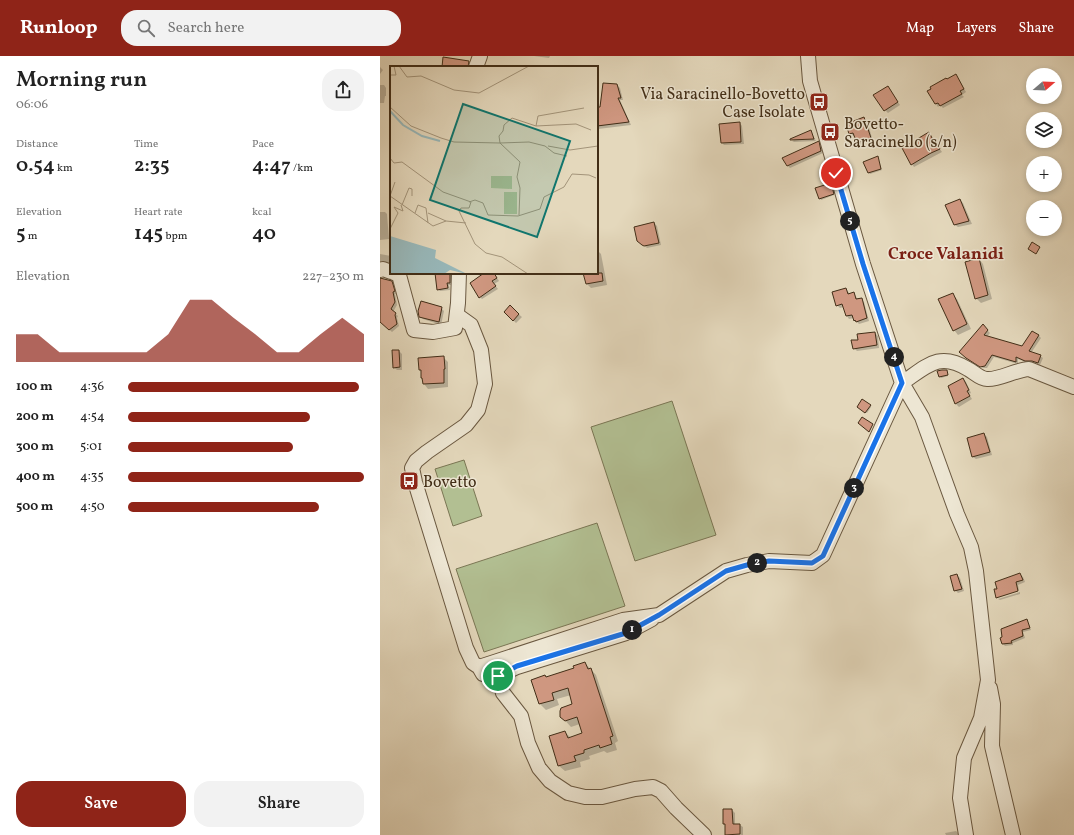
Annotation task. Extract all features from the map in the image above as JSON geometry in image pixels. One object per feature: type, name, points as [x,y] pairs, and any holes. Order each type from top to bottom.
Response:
[{"type":"street","points":[[476,66],[480,56]]},
{"type":"street","points":[[808,56],[810,81],[814,96],[863,264],[902,383],[922,417],[957,514],[971,547],[976,571],[988,680],[993,704],[992,746],[1013,835]]},
{"type":"street","points":[[380,270],[383,269],[390,272]]},
{"type":"street","points":[[396,274],[399,275],[414,330],[433,332],[455,328],[459,274]]},
{"type":"street","points":[[457,315],[471,325],[480,350],[485,384],[478,410],[466,425],[427,452],[416,461],[412,468],[466,648],[473,663],[479,667],[483,674],[491,676],[498,676],[517,666],[626,633],[659,615],[726,571],[769,561],[812,563],[823,556],[902,383],[932,363],[946,360],[956,362],[987,380],[1029,369],[1074,387]]},
{"type":"street","points":[[479,667],[623,620],[659,615]]},
{"type":"street","points":[[498,676],[503,693],[521,716],[528,743],[539,768],[550,781],[568,793],[584,797],[602,797],[635,789],[653,787],[661,790],[676,808],[704,835]]},
{"type":"street","points":[[966,835],[960,798],[964,758],[981,718],[988,680]]},
{"type":"green space","points":[[672,401],[716,535],[635,561],[591,427]]},
{"type":"green space","points":[[464,460],[482,516],[453,526],[435,469]]},
{"type":"green space","points":[[597,523],[625,606],[484,652],[456,569]]},
{"type":"building","points":[[443,57],[469,61],[468,66],[442,66]]},
{"type":"building","points":[[956,74],[964,89],[960,91],[962,94],[940,106],[938,103],[935,104],[927,91],[931,89],[930,87]]},
{"type":"building","points":[[603,83],[617,84],[621,98],[618,98],[629,122],[598,126],[598,107],[600,107]]},
{"type":"building","points":[[888,86],[898,102],[884,111],[873,95]]},
{"type":"building","points":[[864,117],[871,138],[857,143],[853,133],[849,134],[846,124]]},
{"type":"building","points":[[740,122],[741,142],[721,143],[719,124]]},
{"type":"building","points":[[811,130],[814,139],[790,140],[790,139]]},
{"type":"building","points":[[929,132],[934,142],[935,141],[940,149],[911,165],[902,148]]},
{"type":"building","points":[[819,141],[821,151],[787,166],[782,158]]},
{"type":"building","points":[[878,156],[881,169],[868,173],[863,162]]},
{"type":"building","points":[[831,183],[834,194],[819,199],[815,188]]},
{"type":"building","points":[[960,199],[969,221],[954,225],[945,205]]},
{"type":"building","points":[[654,222],[659,243],[644,246],[637,241],[634,227]]},
{"type":"building","points":[[1032,242],[1040,247],[1036,254],[1028,249]]},
{"type":"building","points":[[979,258],[988,295],[975,299],[965,262]]},
{"type":"building","points":[[602,273],[603,281],[586,284],[583,274]]},
{"type":"building","points":[[435,274],[450,274],[450,283],[447,283],[448,288],[437,290]]},
{"type":"building","points":[[483,274],[495,274],[497,278],[492,281],[496,286],[479,298],[470,283]]},
{"type":"building","points":[[380,278],[392,281],[395,291],[393,292],[395,302],[391,309],[396,313],[397,324],[389,330],[380,322]]},
{"type":"building","points":[[846,288],[848,294],[854,292],[856,299],[862,298],[867,318],[856,322],[855,320],[854,321],[852,315],[846,316],[842,304],[836,306],[832,292]]},
{"type":"building","points":[[953,293],[967,324],[953,331],[938,299]]},
{"type":"building","points":[[421,301],[442,307],[439,322],[419,317],[418,311]]},
{"type":"building","points":[[510,305],[519,314],[513,321],[504,312]]},
{"type":"building","points":[[983,324],[988,330],[984,335],[1022,346],[1032,331],[1039,335],[1029,351],[1041,355],[1038,363],[1025,361],[1016,357],[1016,362],[992,355],[985,366],[980,367],[966,358],[959,352]]},
{"type":"building","points":[[875,332],[877,345],[853,349],[851,340],[858,340],[857,334]]},
{"type":"building","points":[[392,350],[399,350],[400,367],[393,368]]},
{"type":"building","points":[[444,356],[444,383],[423,384],[421,370],[419,370],[418,358]]},
{"type":"building","points":[[947,370],[948,375],[939,377],[937,371]]},
{"type":"building","points":[[963,378],[969,390],[967,391],[970,396],[955,404],[948,386]]},
{"type":"building","points":[[862,399],[871,405],[865,413],[857,407]]},
{"type":"building","points":[[862,417],[873,424],[869,432],[858,423]]},
{"type":"building","points":[[984,433],[990,452],[972,457],[967,438]]},
{"type":"building","points":[[1020,573],[1023,580],[1016,582],[1018,591],[996,598],[994,589],[997,589],[995,582]]},
{"type":"building","points":[[957,574],[962,589],[954,591],[950,576]]},
{"type":"building","points":[[1027,619],[1030,628],[1022,630],[1023,636],[1011,641],[1012,643],[1002,644],[1000,638],[1002,637],[1001,629]]},
{"type":"building","points":[[585,662],[588,669],[591,668],[613,736],[610,737],[612,744],[600,748],[599,745],[584,750],[584,753],[574,756],[576,761],[558,766],[549,736],[565,731],[568,738],[582,733],[577,717],[565,721],[560,717],[561,708],[572,704],[568,688],[552,693],[554,700],[539,704],[531,680],[574,668],[573,666]]},
{"type":"building","points":[[723,809],[732,809],[733,824],[740,824],[740,834],[725,835]]},
{"type":"place","name":"Via Saracinello-Bovetto Case Isolate","points":[[819,102]]},
{"type":"place","name":"Bovetto- Saracinello (s/n)","points":[[830,132]]},
{"type":"place","name":"Bovetto","points":[[409,481]]},
{"type":"district","name":"Croce Valanidi","points":[[946,253]]},
{"type":"route","points":[[498,676],[517,666],[626,633],[659,615],[726,571],[769,561],[812,563],[823,556],[902,383],[863,264],[836,173]]}]
